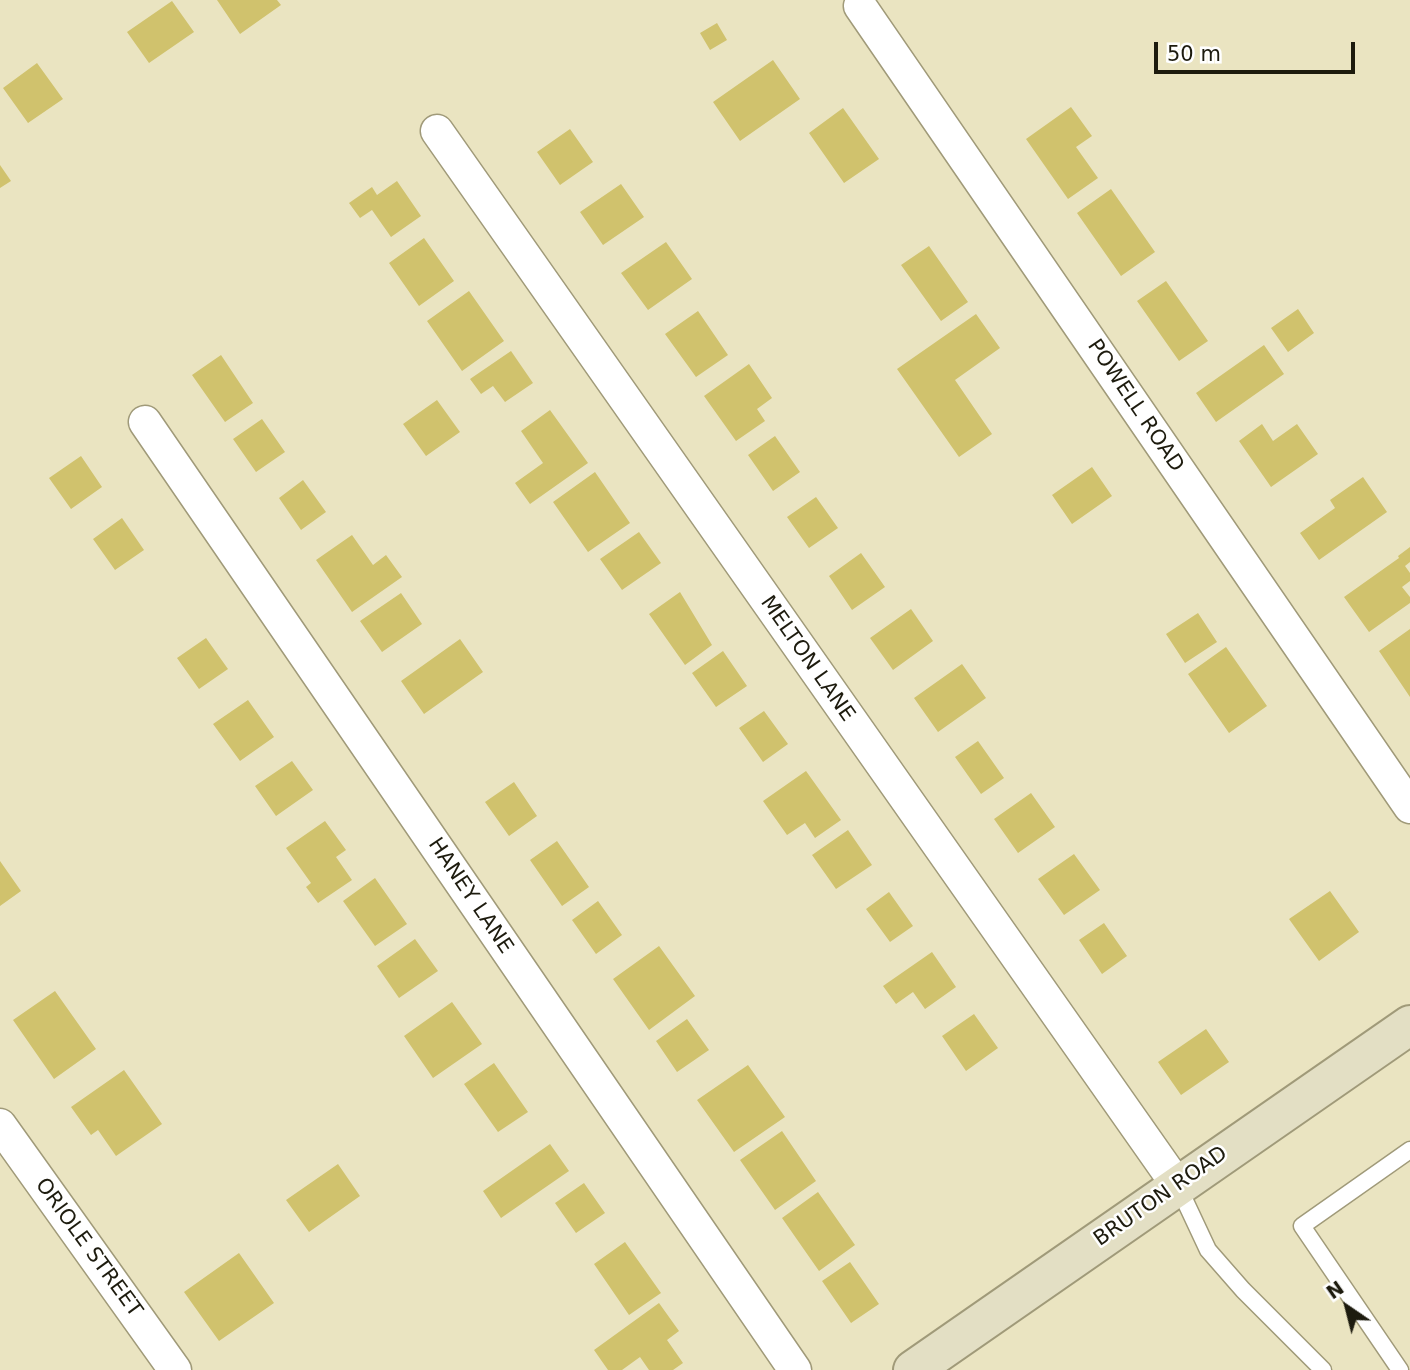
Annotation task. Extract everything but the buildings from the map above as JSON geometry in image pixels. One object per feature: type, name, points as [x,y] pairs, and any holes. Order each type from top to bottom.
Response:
[{"type":"main road","name":"BRUTON ROAD","points":[[913,1370],[1410,1025]]},
{"type":"street","name":"POWELL ROAD","points":[[860,6],[1410,807]]},
{"type":"street","name":"MELTON LANE","points":[[436,131],[1178,1186]]},
{"type":"street","name":"HANEY LANE","points":[[145,422],[795,1370]]},
{"type":"street","name":"ORIOLE STREET","points":[[0,1125],[175,1370]]},
{"type":"lane","points":[[1400,1370],[1301,1226],[1410,1150]]},
{"type":"lane","points":[[1178,1186],[1208,1250],[1243,1290],[1323,1370]]}]
